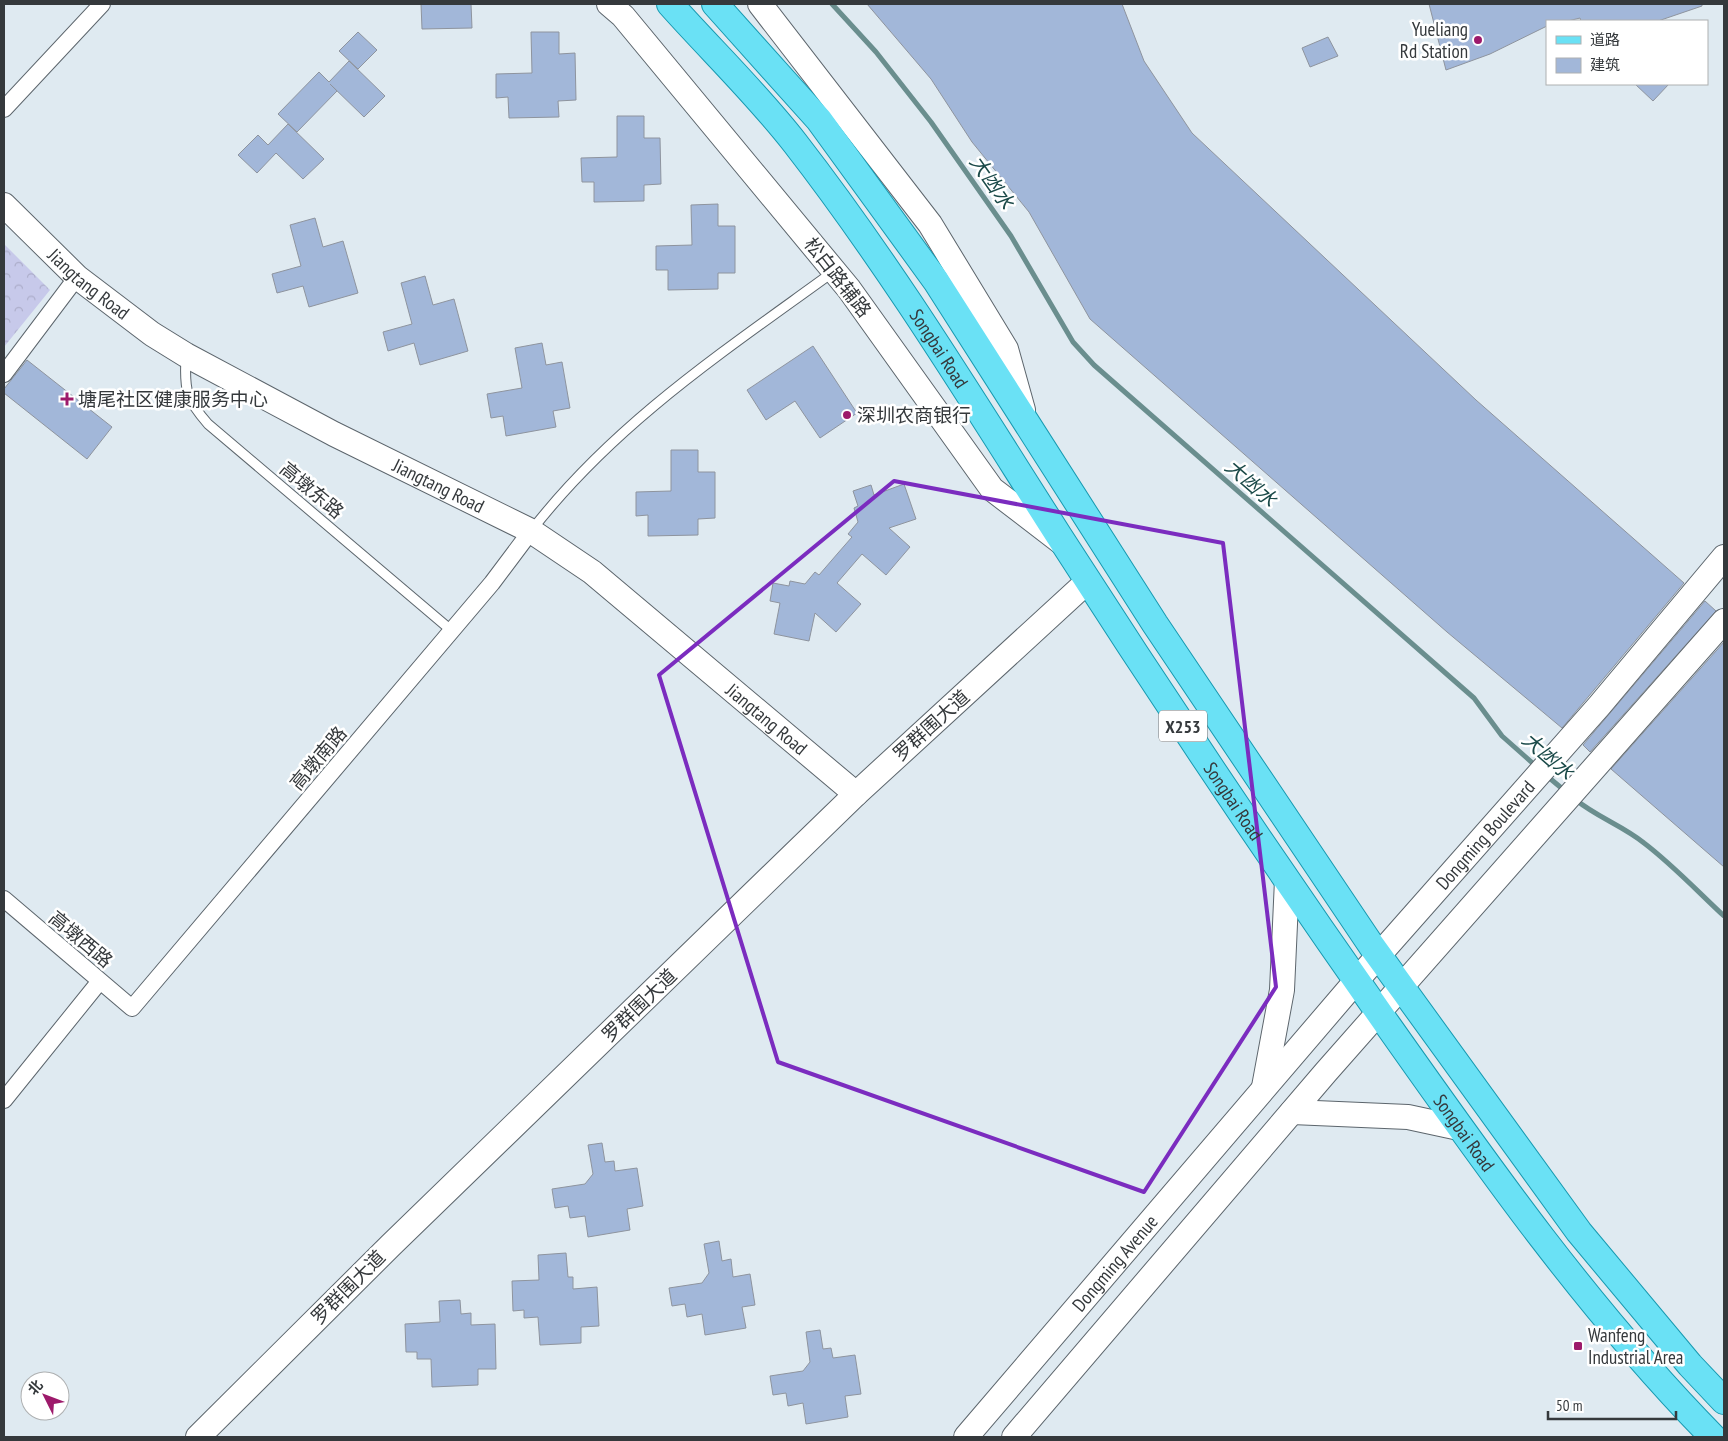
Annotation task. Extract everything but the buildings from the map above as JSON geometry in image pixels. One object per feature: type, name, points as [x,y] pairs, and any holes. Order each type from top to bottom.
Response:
[{"type":"main road","name":"松白路辅路","points":[[609,4],[623,16],[835,270],[992,489],[1066,546]]},
{"type":"main road","name":"Songbai Road","points":[[670,4],[793,141],[908,300],[1088,581],[1287,880],[1459,1128],[1553,1253],[1665,1388],[1713,1437]]},
{"type":"main road","name":"Songbai Road","points":[[715,4],[819,120],[936,281],[1155,624],[1378,955],[1579,1232],[1690,1365],[1724,1401]]},
{"type":"main road","points":[[760,4],[930,224],[1006,349],[1027,423]]},
{"type":"main road","name":"Jiangtang Road","points":[[4,206],[77,277],[152,334],[186,355],[334,434],[531,531],[592,572],[856,794]]},
{"type":"main road","name":"Dongming Boulevard","points":[[1264,1088],[1378,955],[1598,706],[1724,558]]},
{"type":"main road","name":"罗群围大道","points":[[198,1437],[391,1245],[856,794],[1088,581]]},
{"type":"main road","name":"Dongming Boulevard","points":[[1292,1112],[1724,621]]},
{"type":"main road","points":[[1264,1088],[1282,990],[1287,880]]},
{"type":"main road","name":"Dongming Avenue","points":[[966,1437],[1264,1088]]},
{"type":"main road","points":[[1292,1112],[1408,1117],[1459,1128]]},
{"type":"main road","name":"Dongming Avenue","points":[[1014,1437],[1292,1112]]},
{"type":"street","points":[[4,109],[102,4]]},
{"type":"street","points":[[4,374],[77,277]]},
{"type":"street","name":"高墩南路","points":[[132,1008],[492,584],[531,531]]},
{"type":"street","name":"高墩西路","points":[[4,899],[132,1008]]},
{"type":"street","points":[[4,1100],[100,981]]},
{"type":"lane","points":[[531,531],[561,492],[601,451],[683,380],[835,270]]},
{"type":"lane","name":"高墩东路","points":[[186,355],[185,376],[190,404],[208,424],[452,631]]},
{"type":"highlighted area","points":[[894,481],[1223,543],[1276,987],[1144,1192],[778,1062],[659,675]]},
{"type":"green space","points":[[4,244],[50,290],[4,347]]},
{"type":"waterway","name":"大凼水","points":[[832,4],[876,52],[931,122],[1011,236],[1073,342],[1094,365],[1474,698],[1502,736],[1537,767]]},
{"type":"waterway","name":"大凼水","points":[[1547,776],[1565,791]]},
{"type":"waterway","name":"大凼水","points":[[1576,800],[1655,851],[1724,916]]},
{"type":"place","name":"Yueliang Rd Station","points":[[1478,40]]},
{"type":"place","name":"塘尾社区健康服务中心","points":[[67,399]]},
{"type":"place","name":"深圳农商银行","points":[[847,415]]},
{"type":"place","name":"Wanfeng Industrial Area","points":[[1578,1346]]}]
